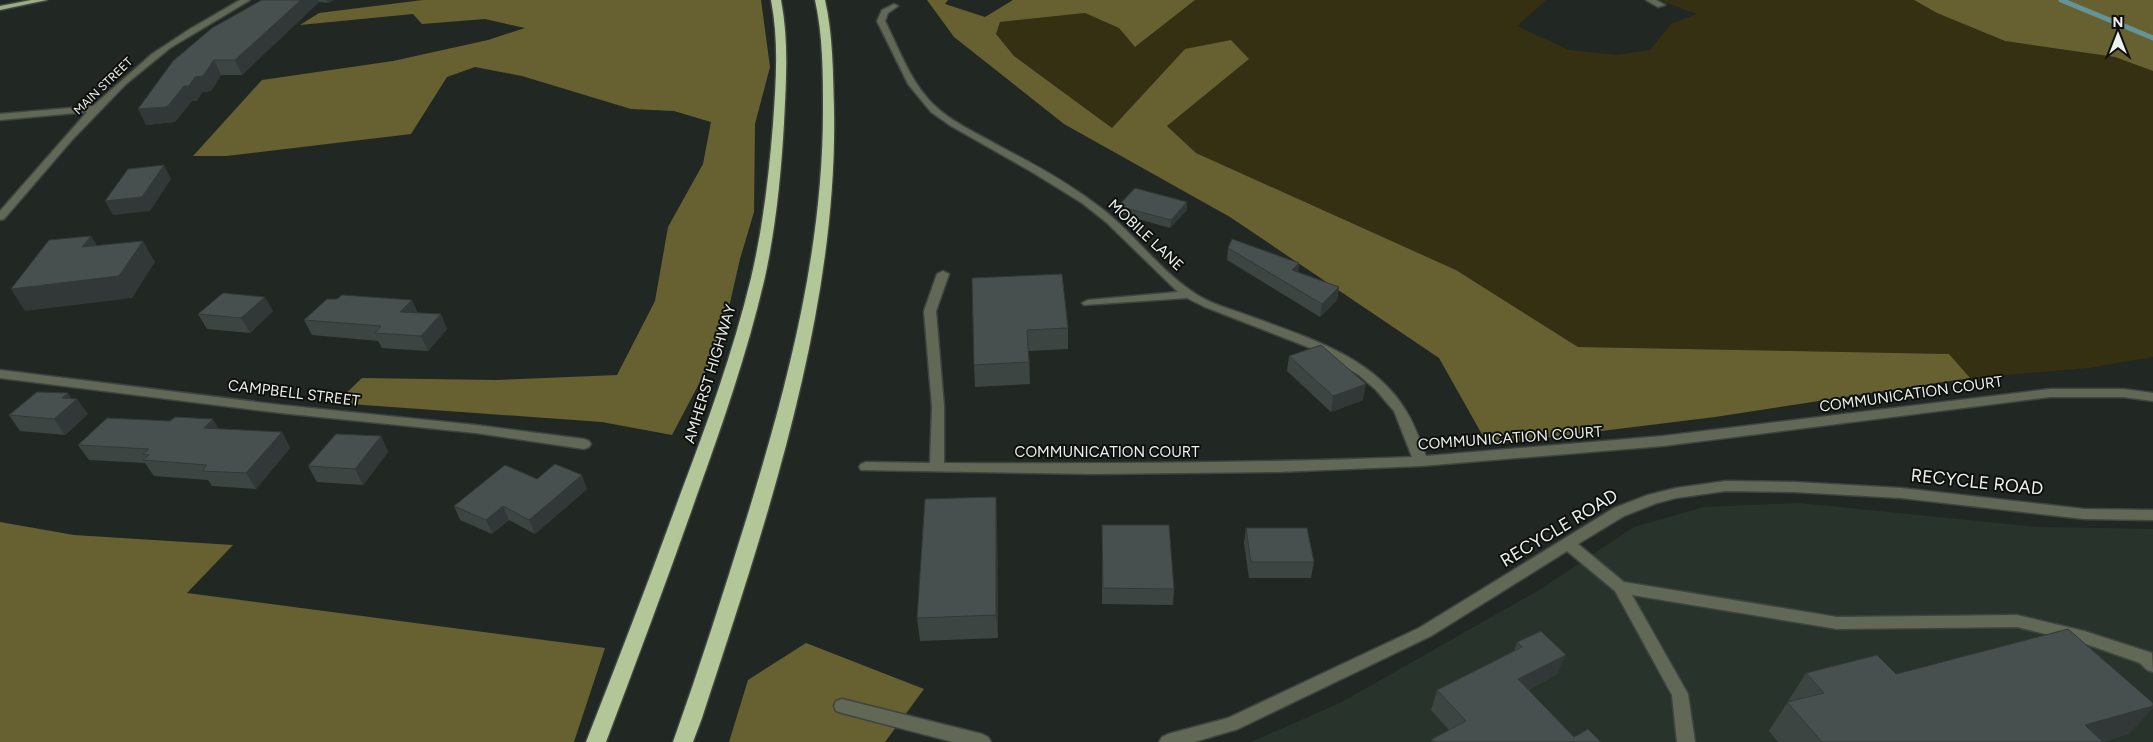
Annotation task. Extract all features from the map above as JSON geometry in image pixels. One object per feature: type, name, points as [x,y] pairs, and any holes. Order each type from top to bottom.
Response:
[{"type":"highway","name":"AMHERST HIGHWAY","points":[[596,742],[662,571],[715,423],[744,332],[758,277],[775,173],[782,64],[779,11],[776,0]]},
{"type":"highway","points":[[683,742],[768,477],[795,378],[828,184],[829,116],[825,39],[820,0]]},
{"type":"highway","points":[[690,742],[700,693]]},
{"type":"main road","points":[[0,8],[43,0]]},
{"type":"street","name":"MAIN STREET","points":[[0,217],[95,109],[143,64],[164,48],[246,0]]},
{"type":"street","points":[[1650,0],[1660,5]]},
{"type":"street","name":"MOBILE LANE","points":[[894,6],[884,12],[881,21],[918,92],[935,110],[954,125],[1040,172],[1097,209],[1121,229],[1178,286],[1196,299],[1314,345],[1362,372],[1398,406],[1421,460]]},
{"type":"street","points":[[0,117],[95,109]]},
{"type":"street","points":[[937,468],[938,407],[930,312],[943,274]]},
{"type":"street","points":[[1088,303],[1189,294]]},
{"type":"street","name":"CAMPBELL STREET","points":[[0,374],[291,410],[476,429],[584,444]]},
{"type":"street","name":"COMMUNICATION COURT","points":[[866,467],[1095,469],[1278,467],[1421,460],[1663,441],[1883,415],[2006,397],[2050,394],[2123,394],[2153,397]]},
{"type":"street","name":"RECYCLE ROAD","points":[[1168,742],[1232,724],[1425,632],[1619,512],[1676,493],[1726,486],[1794,487],[1901,494],[2084,514],[2153,515]]},
{"type":"street","points":[[1568,544],[1620,587],[1680,694],[1686,742]]},
{"type":"street","points":[[1620,587],[1837,623],[2017,621],[2084,637],[2146,658],[2153,665]]},
{"type":"street","points":[[842,706],[982,742]]},
{"type":"shaded area","points":[[423,0],[761,0],[770,67],[755,124],[754,212],[740,259],[721,342],[672,435],[602,422],[336,403],[362,378],[496,380],[617,375],[655,301],[668,227],[703,164],[711,122],[674,111],[631,109],[522,76],[475,67],[447,77],[411,134],[226,156],[193,156],[262,80],[393,61],[488,40],[525,28],[485,19],[422,24],[413,14],[300,25],[319,13]]},
{"type":"shaded area","points":[[927,0],[948,0],[945,4],[985,17],[1013,0],[1195,0],[1135,47],[1119,28],[1085,13],[1000,22],[996,34],[1014,56],[1112,128],[1185,49],[1231,40],[1249,59],[1167,126],[1196,153],[1456,270],[1578,347],[1949,354],[1970,378],[1715,417],[1488,445],[1439,358],[1230,217],[1064,124],[954,37]]},
{"type":"shaded area","points":[[1195,0],[1546,0],[1517,26],[1569,50],[1616,55],[1650,50],[1671,24],[1696,14],[1660,0],[1914,0],[1937,13],[2005,41],[2115,57],[2153,71],[2153,357],[2088,368],[1970,378],[1949,354],[1578,347],[1456,270],[1196,153],[1167,126],[1249,59],[1185,49],[1112,128],[1014,56],[996,34],[1000,22],[1085,13],[1119,28],[1135,47]]},
{"type":"shaded area","points":[[1914,0],[2153,0],[2153,71],[2115,57],[2005,41],[1937,13]]},
{"type":"shaded area","points":[[1799,503],[2037,527],[2153,529],[2153,742],[1251,742],[1340,703],[1541,589],[1634,527],[1704,507]]},
{"type":"shaded area","points":[[0,522],[74,535],[233,545],[187,593],[605,648],[574,742],[0,742]]},
{"type":"shaded area","points":[[806,643],[924,689],[885,742],[729,742],[748,680]]},
{"type":"building","points":[[262,0],[301,0],[235,60],[214,60],[203,76],[195,77],[189,86],[184,86],[167,107],[138,109],[173,61],[212,28]]},
{"type":"building","points":[[164,165],[142,197],[105,201],[128,169]]},
{"type":"building","points":[[1135,188],[1187,202],[1171,220],[1118,206]]},
{"type":"building","points":[[91,236],[82,247],[143,241],[119,276],[11,289],[49,240]]},
{"type":"building","points":[[1232,239],[1299,263],[1292,270],[1339,287],[1322,304],[1228,248]]},
{"type":"building","points":[[1062,274],[1068,328],[1027,330],[1029,362],[974,365],[972,278]]},
{"type":"building","points":[[223,293],[265,297],[241,318],[198,314]]},
{"type":"building","points":[[342,295],[412,300],[400,312],[441,314],[421,336],[375,333],[381,326],[304,320],[327,299],[337,299]]},
{"type":"building","points":[[1321,345],[1366,384],[1333,396],[1289,356]]},
{"type":"building","points":[[37,392],[68,393],[62,398],[77,399],[54,419],[9,415]]},
{"type":"building","points":[[175,417],[213,419],[204,428],[282,432],[246,473],[202,471],[207,465],[143,460],[149,455],[143,454],[149,449],[78,445],[107,418],[170,421]]},
{"type":"building","points":[[336,434],[381,436],[355,469],[308,466]]},
{"type":"building","points":[[555,464],[582,475],[529,520],[503,506],[486,520],[454,506],[505,465],[537,479]]},
{"type":"building","points":[[996,497],[996,615],[917,618],[925,499]]},
{"type":"building","points":[[1102,525],[1169,525],[1174,589],[1103,588]]},
{"type":"building","points":[[1246,528],[1307,528],[1314,562],[1251,562]]},
{"type":"building","points":[[2068,629],[2153,703],[2153,706],[2085,725],[2103,742],[1822,742],[1787,702],[1824,693],[1806,673],[1877,655],[1896,674]]},
{"type":"building","points":[[1541,631],[1566,655],[1518,679],[1574,737],[1588,729],[1601,742],[1435,742],[1432,739],[1466,721],[1437,690],[1522,647],[1517,642]]},
{"type":"waterway","points":[[2061,0],[2153,38]]}]
